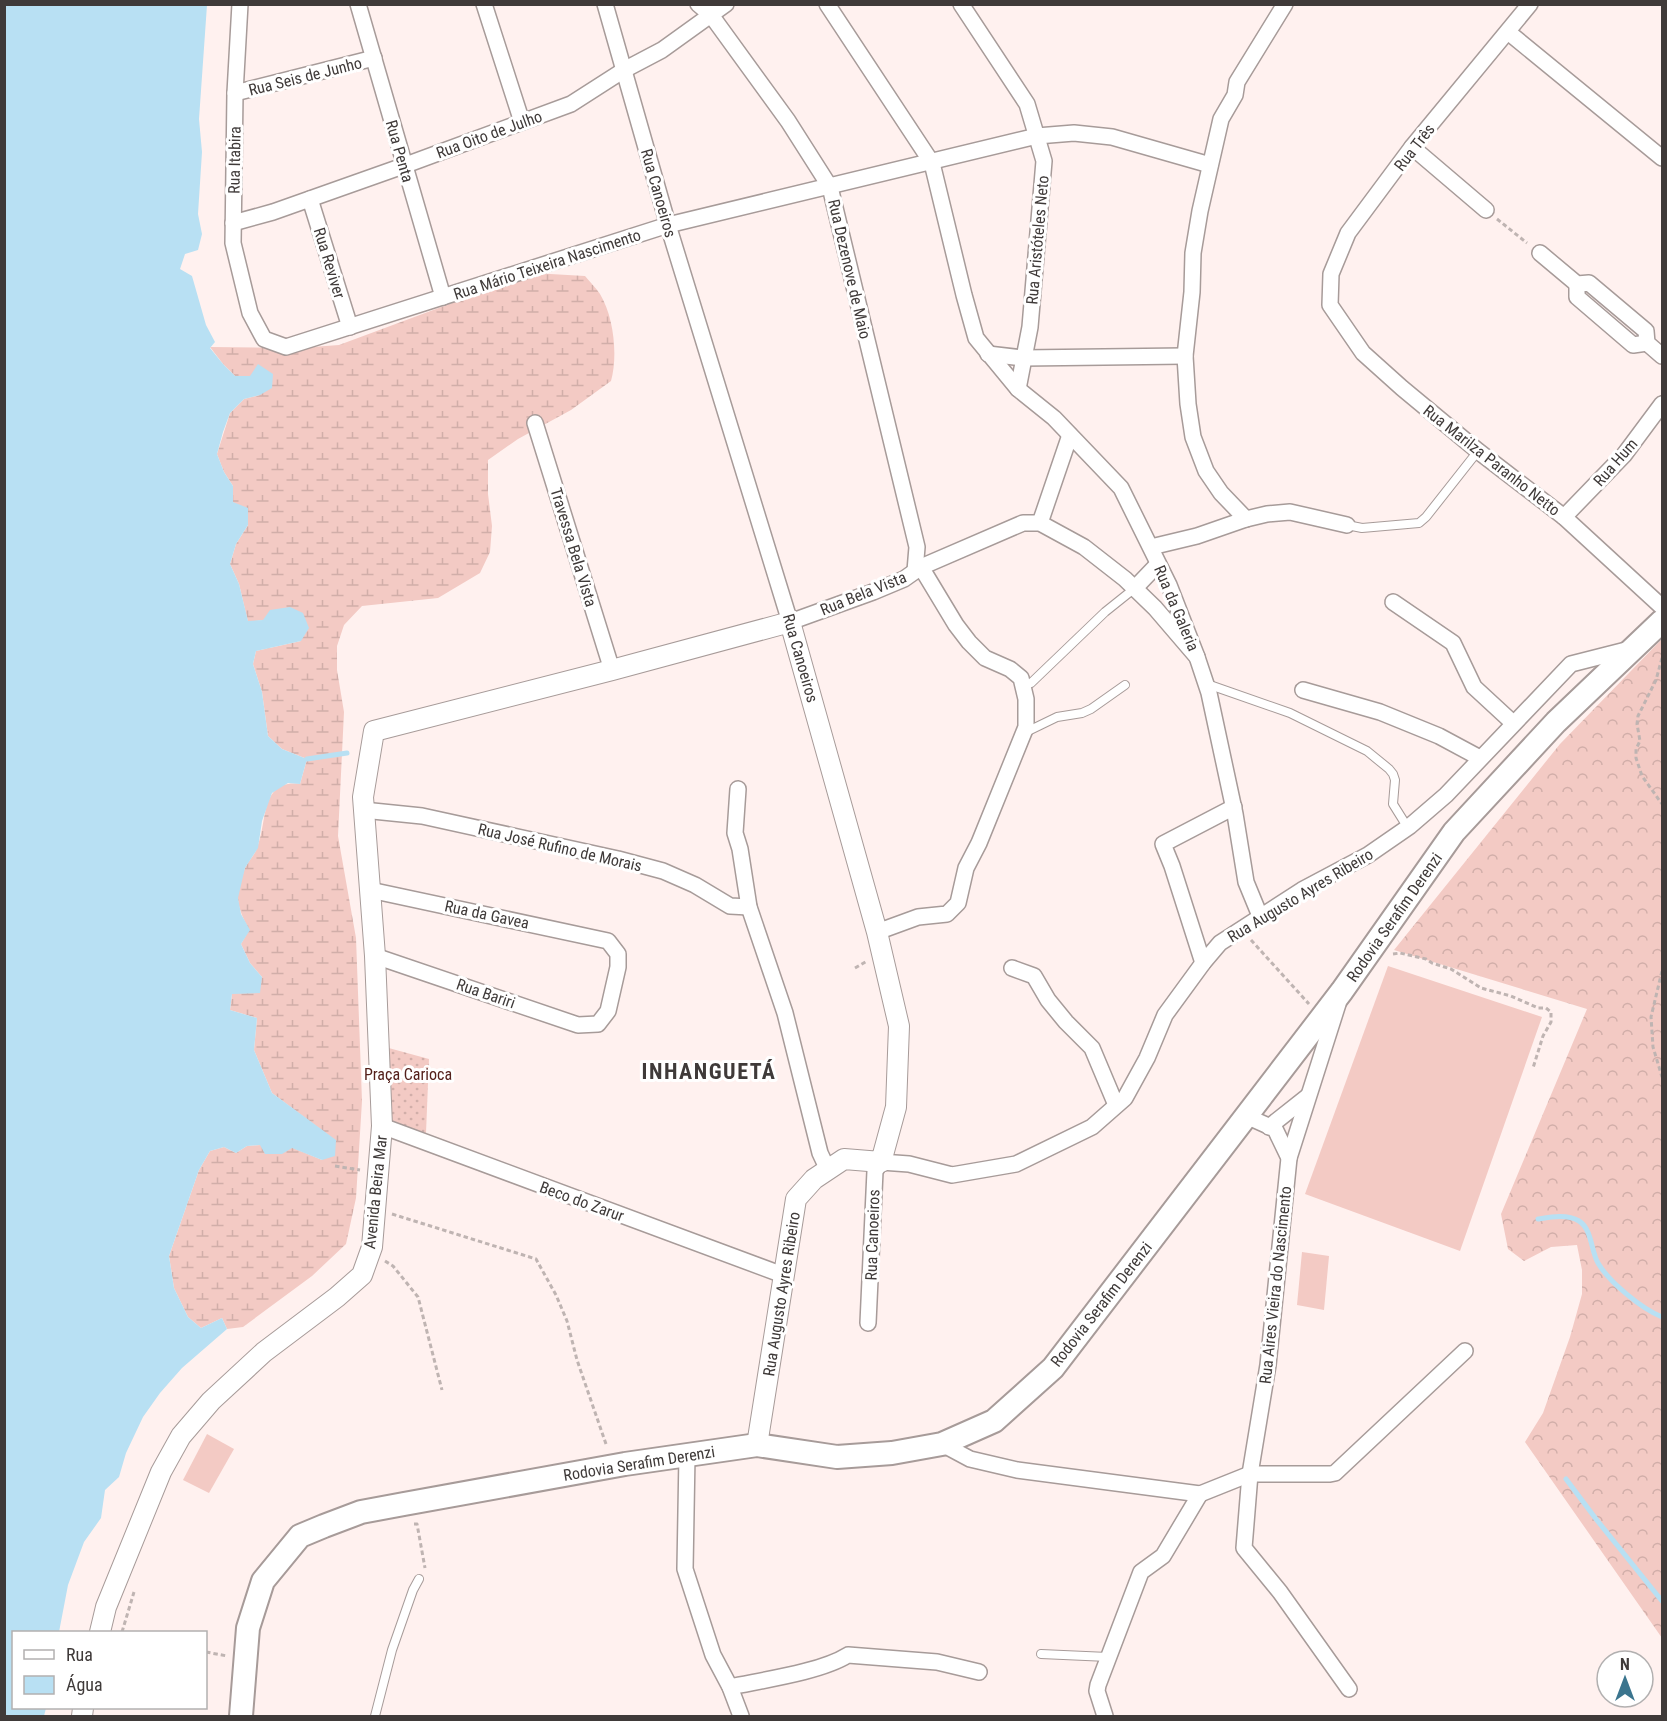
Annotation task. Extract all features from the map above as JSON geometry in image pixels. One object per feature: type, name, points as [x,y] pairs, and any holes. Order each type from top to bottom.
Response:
[{"type":"main road","name":"Rodovia Serafim Derenzi","points":[[241,1716],[248,1628],[263,1581],[300,1536],[361,1512],[625,1464],[757,1444],[837,1457],[892,1453],[942,1444],[994,1421],[1053,1368],[1342,991],[1454,832],[1556,722],[1662,621]]},
{"type":"street","name":"Rua Itabira","points":[[240,4],[233,243],[250,314]]},
{"type":"street","name":"Rua Penta","points":[[358,4],[443,297]]},
{"type":"street","points":[[484,4],[522,122]]},
{"type":"street","name":"Rua Canoeiros","points":[[604,4],[668,225],[790,622],[877,932],[899,1026],[896,1107],[880,1162],[875,1171],[868,1323]]},
{"type":"street","name":"Rua Dezenove de Maio","points":[[698,4],[711,15],[789,121],[830,187],[916,547],[918,569]]},
{"type":"street","name":"Rua Oito de Julho","points":[[233,223],[404,166],[571,104],[624,70],[662,50],[726,4]]},
{"type":"street","points":[[827,4],[932,163]]},
{"type":"street","name":"Rua Aristóteles Neto","points":[[961,4],[1027,104],[1044,161],[1030,327],[1018,390]]},
{"type":"street","points":[[1246,519],[1221,493],[1206,471],[1193,437],[1185,356],[1193,254],[1221,119],[1235,95],[1237,82],[1285,4]]},
{"type":"street","name":"Rua Três","points":[[1330,305],[1331,274],[1348,234],[1412,147],[1530,4]]},
{"type":"street","points":[[1508,32],[1662,158]]},
{"type":"street","name":"Rua Seis de Junho","points":[[236,93],[374,58]]},
{"type":"street","name":"Rua Mário Teixeira Nascimento","points":[[250,314],[264,339],[286,347],[668,225],[1037,136],[1074,133],[1112,136],[1210,165]]},
{"type":"street","points":[[1412,147],[1486,210]]},
{"type":"street","name":"Rua da Galeria","points":[[932,163],[976,338],[1018,390],[1071,435],[1120,488],[1169,585],[1205,684],[1234,807],[1246,882],[1260,916]]},
{"type":"street","name":"Rua Reviver","points":[[310,199],[350,327]]},
{"type":"street","points":[[1540,253],[1577,285],[1577,297],[1633,345],[1647,343],[1662,356]]},
{"type":"street","name":"Rua Marilza Paranho Netto","points":[[1330,305],[1363,352],[1402,388],[1478,451],[1564,517],[1662,607]]},
{"type":"street","points":[[988,354],[1023,358],[1185,356]]},
{"type":"street","name":"Rua Hum","points":[[1564,517],[1624,455],[1662,404]]},
{"type":"street","name":"Travessa Bela Vista","points":[[536,423],[612,670]]},
{"type":"street","points":[[1071,435],[1040,523],[1084,547],[1135,588],[1197,657]]},
{"type":"street","points":[[1151,547],[1197,536],[1268,514],[1290,512],[1347,525]]},
{"type":"street","name":"Rua Bela Vista","points":[[374,731],[790,622],[904,579],[918,569],[1023,524],[1040,523]]},
{"type":"street","points":[[1135,588],[1158,564]]},
{"type":"street","points":[[877,932],[918,917],[947,914],[958,903],[966,868],[979,843],[1026,727],[1026,699],[1021,678],[985,658],[969,642],[918,569]]},
{"type":"street","points":[[1393,602],[1453,643],[1474,687],[1514,723]]},
{"type":"street","name":"Rua Augusto Ayres Ribeiro","points":[[757,1444],[796,1199],[814,1179],[844,1159],[909,1164],[952,1175],[1016,1164],[1092,1127],[1125,1098],[1147,1058],[1165,1015],[1203,963],[1221,943],[1302,890],[1368,855],[1408,828],[1446,795],[1571,664],[1634,648]]},
{"type":"street","points":[[1303,690],[1380,712],[1439,736],[1480,758]]},
{"type":"street","name":"Avenida Beira Mar","points":[[100,1631],[106,1607],[161,1472],[181,1437],[211,1401],[264,1352],[336,1298],[362,1275],[372,1247],[382,1126],[375,956],[363,803],[374,731]]},
{"type":"street","points":[[738,789],[735,833],[740,849],[749,907],[785,1013],[820,1152],[828,1170]]},
{"type":"street","name":"Rua José Rufino de Morais","points":[[363,803],[663,871],[695,885],[730,906],[749,907]]},
{"type":"street","points":[[1203,963],[1163,844],[1234,807]]},
{"type":"street","name":"Rua da Gavea","points":[[370,890],[608,941],[618,954],[618,967],[608,1011],[598,1024]]},
{"type":"street","name":"Rua Bariri","points":[[375,956],[578,1024],[598,1024]]},
{"type":"street","points":[[1012,968],[1034,976],[1048,1000],[1092,1048],[1116,1105]]},
{"type":"street","name":"Rua Aires Vieira do Nascimento","points":[[1342,991],[1289,1158],[1268,1365],[1250,1474],[1244,1548],[1280,1592],[1348,1689]]},
{"type":"street","points":[[1294,1053],[1316,1073]]},
{"type":"street","points":[[1269,1126],[1308,1096]]},
{"type":"street","points":[[1246,1116],[1275,1129],[1289,1158]]},
{"type":"street","name":"Beco do Zarur","points":[[382,1126],[783,1275]]},
{"type":"street","points":[[942,1444],[970,1459],[1017,1470],[1200,1494],[1250,1474],[1335,1473],[1465,1351]]},
{"type":"street","points":[[687,1455],[685,1569],[713,1655],[730,1687],[741,1716]]},
{"type":"street","points":[[1105,1716],[1098,1685],[1141,1572],[1162,1556],[1200,1494]]},
{"type":"street","points":[[730,1687],[839,1661],[848,1655],[937,1662],[979,1672]]},
{"type":"lane","points":[[1347,525],[1362,528],[1419,523],[1478,451]]},
{"type":"lane","points":[[1394,530],[1405,524]]},
{"type":"lane","points":[[1023,686],[1030,683],[1105,612],[1135,588]]},
{"type":"lane","points":[[1205,684],[1290,713],[1367,751],[1393,774],[1395,780],[1393,804],[1408,828]]},
{"type":"lane","points":[[1023,734],[1057,717],[1082,713],[1091,709],[1125,685]]},
{"type":"lane","points":[[375,1716],[392,1650],[412,1590],[419,1579]]},
{"type":"lane","points":[[1041,1654],[1108,1657]]},
{"type":"path","points":[[1486,210],[1540,253]]},
{"type":"path","points":[[1662,658],[1656,680],[1638,716],[1640,741],[1636,749],[1636,758],[1642,776],[1662,804]]},
{"type":"path","points":[[1241,930],[1322,1017]]},
{"type":"path","points":[[1371,950],[1426,959],[1451,969],[1480,988],[1511,996],[1538,1008],[1546,1008],[1551,1012],[1551,1022],[1543,1036],[1533,1068]]},
{"type":"path","points":[[1662,971],[1651,1017],[1653,1047],[1662,1077]]},
{"type":"path","points":[[335,1166],[364,1170]]},
{"type":"path","points":[[375,1209],[536,1259],[556,1294],[567,1321],[577,1360],[608,1450]]},
{"type":"path","points":[[372,1247],[378,1257],[393,1266],[418,1298],[442,1390]]},
{"type":"path","points":[[393,1506],[405,1521],[417,1524],[426,1571],[425,1577],[419,1579]]},
{"type":"green space","points":[[533,273],[585,276],[598,292],[609,314],[613,337],[614,360],[611,381],[571,410],[518,439],[488,460],[488,494],[492,526],[490,552],[480,573],[438,598],[362,606],[344,625],[337,646],[337,670],[344,712],[338,836],[356,938],[362,1101],[356,1198],[346,1244],[312,1276],[243,1327],[227,1329],[222,1318],[201,1328],[188,1317],[174,1288],[169,1256],[199,1170],[210,1151],[224,1147],[236,1153],[247,1146],[261,1145],[291,1147],[322,1160],[336,1141],[272,1093],[254,1050],[257,1018],[230,1010],[232,994],[262,977],[250,963],[241,944],[249,930],[238,900],[243,874],[257,848],[271,795],[278,788],[287,784],[300,784],[307,759],[282,749],[268,736],[262,692],[253,664],[256,651],[301,641],[263,620],[248,622],[239,584],[230,564],[236,544],[248,525],[233,502],[233,486],[217,454],[230,413],[244,399],[260,395],[250,376],[235,376],[210,347],[299,348],[339,345]]},
{"type":"green space","points":[[1662,639],[1662,1638],[1525,1442],[1543,1413],[1570,1337],[1582,1294],[1582,1270],[1577,1245],[1551,1247],[1524,1261],[1508,1249],[1501,1214],[1587,1009],[1394,950],[1560,744]]},
{"type":"green space","points":[[1388,966],[1542,1017],[1460,1251],[1305,1194]]},
{"type":"green space","name":"Praça Carioca","points":[[385,1047],[429,1059],[426,1133],[390,1122]]},
{"type":"green space","points":[[1302,1252],[1329,1256],[1324,1310],[1297,1305]]},
{"type":"green space","points":[[207,1434],[234,1449],[209,1493],[183,1480]]},
{"type":"water","points":[[5,4],[207,5],[199,119],[202,152],[198,214],[202,234],[198,250],[185,254],[180,269],[192,276],[206,325],[215,342],[210,348],[223,364],[235,376],[250,376],[258,364],[273,374],[272,388],[260,395],[244,399],[230,413],[217,454],[233,486],[233,502],[248,508],[248,525],[236,544],[230,564],[239,584],[248,621],[263,620],[270,610],[290,607],[303,613],[309,628],[301,641],[256,651],[253,664],[262,692],[268,736],[282,749],[307,759],[300,784],[288,783],[272,793],[262,821],[258,848],[245,868],[238,898],[241,914],[250,930],[241,944],[250,963],[262,977],[260,993],[232,994],[230,1010],[257,1018],[254,1050],[272,1093],[336,1140],[335,1156],[322,1160],[292,1148],[282,1154],[265,1154],[260,1145],[247,1146],[236,1153],[224,1147],[210,1151],[199,1170],[169,1256],[174,1288],[188,1317],[201,1328],[222,1318],[227,1329],[182,1368],[143,1417],[126,1453],[119,1477],[105,1490],[101,1518],[84,1542],[68,1585],[59,1631],[12,1631],[12,1709],[46,1709],[44,1716],[4,1716]]},
{"type":"waterway","points":[[307,759],[347,753]]},
{"type":"waterway","points":[[1538,1219],[1564,1217],[1579,1221],[1589,1235],[1596,1258],[1603,1270],[1636,1301],[1662,1317]]},
{"type":"waterway","points":[[1566,1479],[1662,1601]]},
{"type":"district","name":"INHANGUETÁ","points":[[709,1071]]}]
